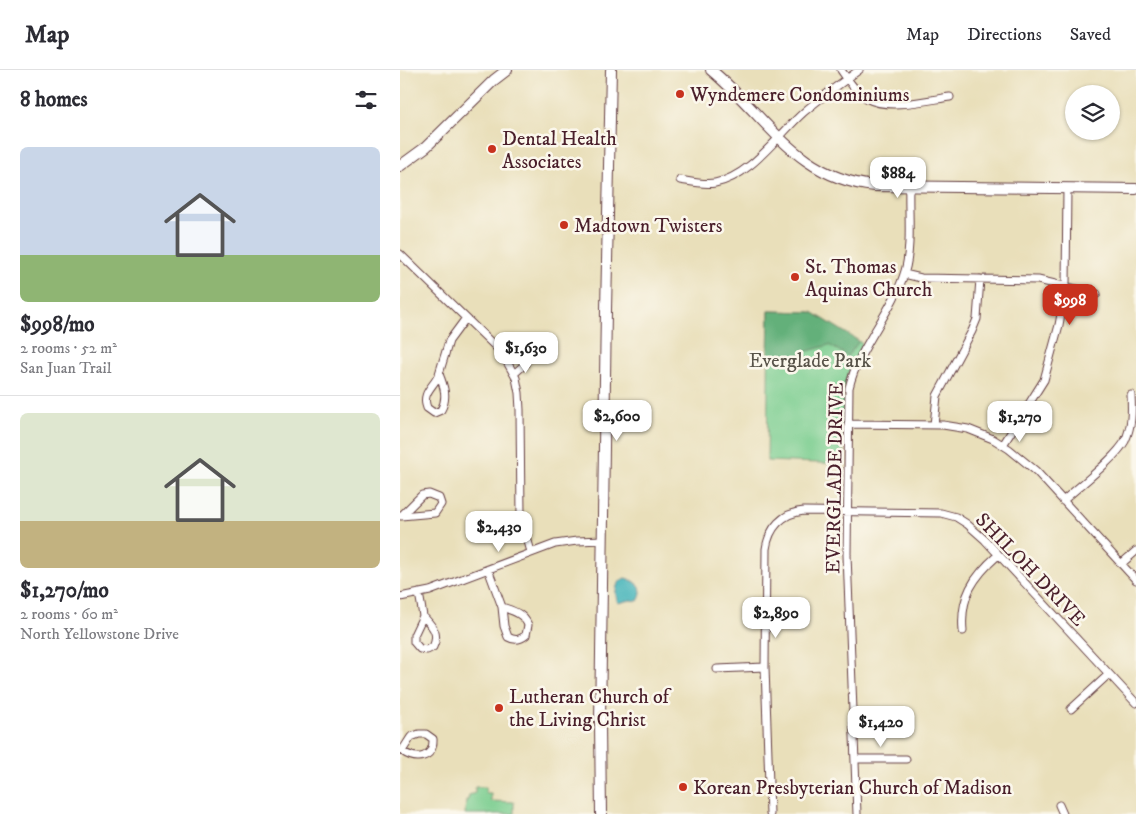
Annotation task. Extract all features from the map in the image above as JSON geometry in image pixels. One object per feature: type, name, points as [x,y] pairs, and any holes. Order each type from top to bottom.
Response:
[{"type":"main road","points":[[400,166],[426,147],[494,80],[507,70]]},
{"type":"main road","points":[[601,814],[600,722],[607,194],[611,70]]},
{"type":"main road","points":[[711,70],[796,154],[812,166],[839,178],[867,185],[1136,188]]},
{"type":"street","points":[[842,70],[847,79],[866,98],[882,104],[950,96]]},
{"type":"street","points":[[680,180],[715,183],[731,177],[750,165],[809,108],[858,70]]},
{"type":"street","name":"EVERGLADE DRIVE","points":[[857,814],[846,511],[849,388],[853,371],[904,274],[908,254],[909,186]]},
{"type":"street","points":[[1003,445],[1044,380],[1061,318],[1066,286],[1067,188]]},
{"type":"street","points":[[400,254],[502,353],[514,374],[519,393],[520,410],[521,516],[531,552]]},
{"type":"street","points":[[904,274],[920,278],[1038,280],[1097,294]]},
{"type":"street","points":[[934,425],[937,396],[972,331],[976,319],[980,279]]},
{"type":"street","points":[[439,374],[444,389],[445,404],[440,412],[434,412],[427,408],[426,394],[439,374],[449,341],[466,318]]},
{"type":"street","points":[[502,353],[516,347],[521,348],[528,354],[525,364],[514,374]]},
{"type":"street","points":[[1063,501],[1120,448],[1131,422],[1131,395]]},
{"type":"street","points":[[848,424],[934,425],[968,429],[1003,445],[1036,471],[1136,580]]},
{"type":"street","points":[[422,495],[435,495],[440,498],[441,504],[435,513],[400,516],[422,495]]},
{"type":"street","name":"SHILOH DRIVE","points":[[770,814],[765,667],[766,549],[771,532],[782,519],[798,512],[939,512],[949,515],[972,528],[1136,703]]},
{"type":"street","points":[[400,597],[430,590],[531,552],[567,542],[603,540]]},
{"type":"street","points":[[1122,564],[1136,551]]},
{"type":"street","points":[[963,631],[964,601],[980,572],[998,555]]},
{"type":"street","points":[[488,569],[502,607],[504,626],[508,637],[516,640],[522,639],[526,635],[528,625],[524,617],[519,613],[502,607]]},
{"type":"street","points":[[419,593],[423,616],[434,629],[436,636],[433,647],[427,650],[420,649],[414,642],[414,635],[423,616]]},
{"type":"street","points":[[716,669],[765,667]]},
{"type":"street","points":[[1071,709],[1109,674]]},
{"type":"street","points":[[855,759],[906,759]]},
{"type":"street","points":[[1059,805],[1063,814]]},
{"type":"green space","name":"Everglade Park","points":[[769,311],[812,312],[863,344],[849,372],[844,390],[843,464],[767,461]]},
{"type":"green space","points":[[769,311],[812,312],[859,341],[848,356],[829,345],[808,351],[788,360],[768,356]]},
{"type":"green space","points":[[475,787],[486,787],[486,793],[491,793],[491,801],[514,802],[514,814],[465,814],[466,800],[468,800],[469,795],[475,793]]},
{"type":"water","points":[[625,578],[636,583],[641,589],[638,601],[631,600],[618,603],[616,596],[617,585]]},
{"type":"place","name":"Wyndemere Condominiums","points":[[680,94]]},
{"type":"place","name":"Dental Health Associates","points":[[492,149]]},
{"type":"place","name":"Madtown Twisters","points":[[564,225]]},
{"type":"place","name":"St. Thomas Aquinas Church","points":[[795,277]]},
{"type":"place","name":"Lutheran Church of the Living Christ","points":[[499,708]]},
{"type":"place","name":"Korean Presbyterian Church of Madison","points":[[683,787]]}]
